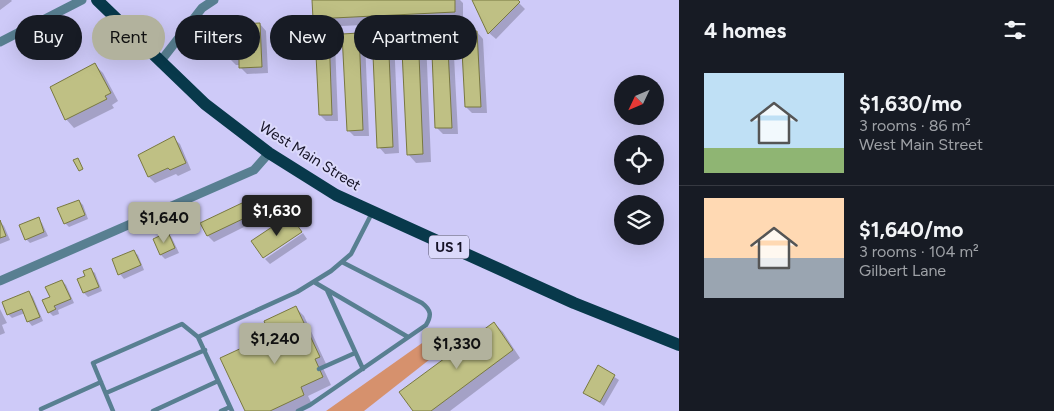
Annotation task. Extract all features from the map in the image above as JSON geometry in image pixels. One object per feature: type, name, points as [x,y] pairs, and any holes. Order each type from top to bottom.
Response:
[{"type":"main road","name":"West Main Street","points":[[96,0],[205,104],[269,153],[336,195],[574,303],[679,346]]},
{"type":"street","points":[[0,42],[82,0]]},
{"type":"street","points":[[160,62],[202,8],[214,0]]},
{"type":"street","points":[[0,281],[254,170],[269,153]]},
{"type":"lane","points":[[198,337],[297,292],[331,271],[351,254],[372,212]]},
{"type":"lane","points":[[298,411],[363,369],[426,325],[430,319],[428,307],[422,303],[342,262]]},
{"type":"lane","points":[[314,282],[408,337]]},
{"type":"lane","points":[[327,289],[363,369]]},
{"type":"lane","points":[[114,411],[93,363],[182,324],[198,337],[205,350],[231,409],[221,411]]},
{"type":"lane","points":[[106,394],[205,350]]},
{"type":"lane","points":[[320,368],[355,353]]},
{"type":"lane","points":[[154,411],[218,381]]},
{"type":"lane","points":[[41,409],[101,382]]},
{"type":"shaded area","points":[[425,341],[434,356],[364,411],[326,411]]},
{"type":"building","points":[[312,0],[455,0],[455,12],[354,15],[354,17],[344,17],[344,15],[313,15]]},
{"type":"building","points":[[472,0],[518,0],[520,2],[488,34]]},
{"type":"building","points":[[260,23],[262,67],[239,68],[239,60],[260,60]]},
{"type":"building","points":[[477,31],[481,107],[465,107],[462,60],[477,60]]},
{"type":"building","points":[[354,33],[354,60],[360,60],[363,130],[347,131],[344,34]]},
{"type":"building","points":[[316,60],[330,60],[332,115],[319,115]]},
{"type":"building","points":[[373,60],[389,60],[393,147],[377,148]]},
{"type":"building","points":[[402,60],[419,60],[423,154],[407,155]]},
{"type":"building","points":[[432,60],[449,60],[452,128],[435,128]]},
{"type":"building","points":[[95,63],[111,93],[105,96],[107,99],[65,120],[50,87]]},
{"type":"building","points":[[174,136],[186,163],[170,170],[168,168],[148,177],[138,155]]},
{"type":"building","points":[[78,158],[83,169],[79,171],[73,160]]},
{"type":"building","points":[[79,200],[85,215],[64,224],[57,208]]},
{"type":"building","points":[[242,203],[249,216],[207,236],[200,223]]},
{"type":"building","points":[[290,215],[302,232],[263,258],[251,241]]},
{"type":"building","points":[[39,217],[44,232],[25,240],[19,225]]},
{"type":"building","points":[[0,220],[6,236],[0,238]]},
{"type":"building","points":[[168,232],[175,248],[160,255],[153,239]]},
{"type":"building","points":[[134,250],[141,265],[118,275],[112,259]]},
{"type":"building","points":[[91,268],[99,287],[83,293],[77,279],[85,276],[83,271]]},
{"type":"building","points":[[62,280],[71,299],[54,306],[56,309],[48,313],[42,300],[50,297],[45,287]]},
{"type":"building","points":[[29,291],[40,317],[27,322],[22,309],[7,315],[2,302]]},
{"type":"building","points":[[296,306],[320,357],[315,359],[323,377],[301,387],[304,395],[270,411],[245,411],[220,358],[270,335],[264,321]]},
{"type":"building","points":[[494,322],[513,350],[431,411],[413,411],[399,392]]},
{"type":"building","points":[[598,365],[615,375],[600,402],[583,393]]}]
